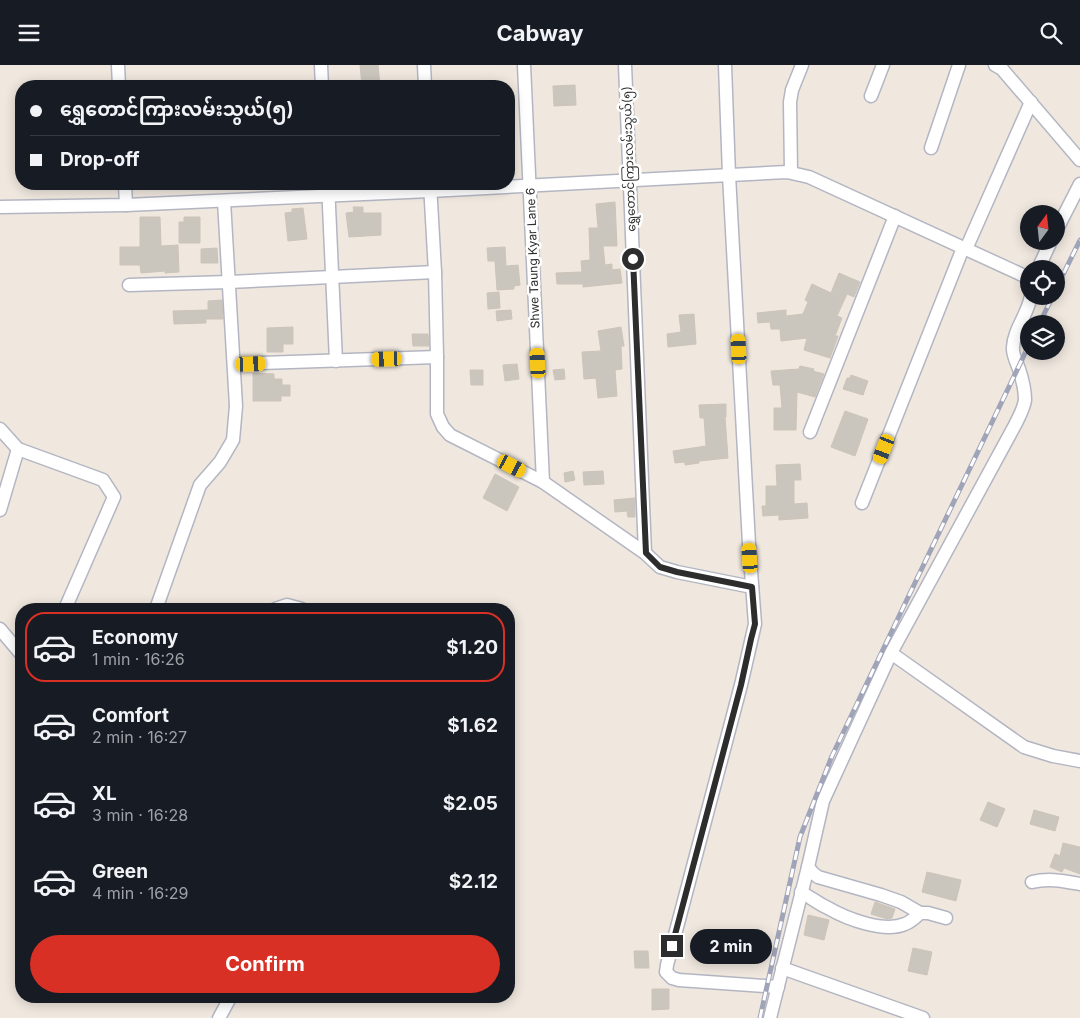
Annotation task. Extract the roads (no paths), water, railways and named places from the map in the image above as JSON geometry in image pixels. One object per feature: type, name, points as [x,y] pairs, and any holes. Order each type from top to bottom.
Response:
[{"type":"street","points":[[118,65],[119,80]]},
{"type":"street","points":[[321,65],[322,80]]},
{"type":"street","points":[[424,65],[425,80]]},
{"type":"street","name":"Shwe Taung Kyar Lane 6","points":[[524,65],[543,482]]},
{"type":"street","name":"ရွှေတောင်ကြားလမ်းသွယ်(၅)","points":[[625,65],[646,553]]},
{"type":"street","points":[[725,65],[755,624],[741,685],[666,972],[672,978],[679,980],[778,987]]},
{"type":"street","points":[[791,172],[790,102],[792,90],[802,65]]},
{"type":"street","points":[[871,96],[883,65]]},
{"type":"street","points":[[930,148],[959,65]]},
{"type":"street","points":[[995,65],[1002,69],[1080,160]]},
{"type":"street","points":[[862,503],[965,249],[1031,102]]},
{"type":"street","points":[[515,185],[791,172],[809,177],[1020,274]]},
{"type":"street","points":[[1065,214],[1079,188]]},
{"type":"street","points":[[125,190],[126,205]]},
{"type":"street","points":[[0,207],[224,201],[328,190],[336,361]]},
{"type":"street","points":[[430,190],[435,272],[437,414],[443,427],[450,435],[543,482],[646,553],[660,567],[752,587]]},
{"type":"street","points":[[158,603],[200,485],[220,462],[234,440],[236,406],[224,201]]},
{"type":"street","points":[[810,432],[895,217]]},
{"type":"street","points":[[129,285],[435,272]]},
{"type":"street","points":[[770,1018],[823,801],[892,653],[1022,410],[1025,400],[1021,374],[1013,349],[1016,335],[1028,305]]},
{"type":"street","points":[[234,365],[437,357]]},
{"type":"street","points":[[0,429],[18,449],[103,480],[114,497],[68,603]]},
{"type":"street","points":[[0,510],[18,449]]},
{"type":"street","points":[[0,629],[15,647]]},
{"type":"street","points":[[892,653],[1024,747],[1053,756],[1080,761]]},
{"type":"street","points":[[808,867],[818,877],[881,895],[906,904],[920,913],[928,913],[946,918]]},
{"type":"street","points":[[1032,882],[1044,879],[1080,884]]},
{"type":"street","points":[[801,892],[828,909],[860,922],[876,926],[893,927],[906,924],[920,913]]},
{"type":"street","points":[[782,968],[923,1018]]},
{"type":"street","points":[[219,1018],[227,1003]]},
{"type":"railway","points":[[1065,271],[1080,240]]},
{"type":"railway","points":[[1044,315],[1048,305]]},
{"type":"railway","points":[[760,1018],[800,837],[832,756],[1022,360]]}]
